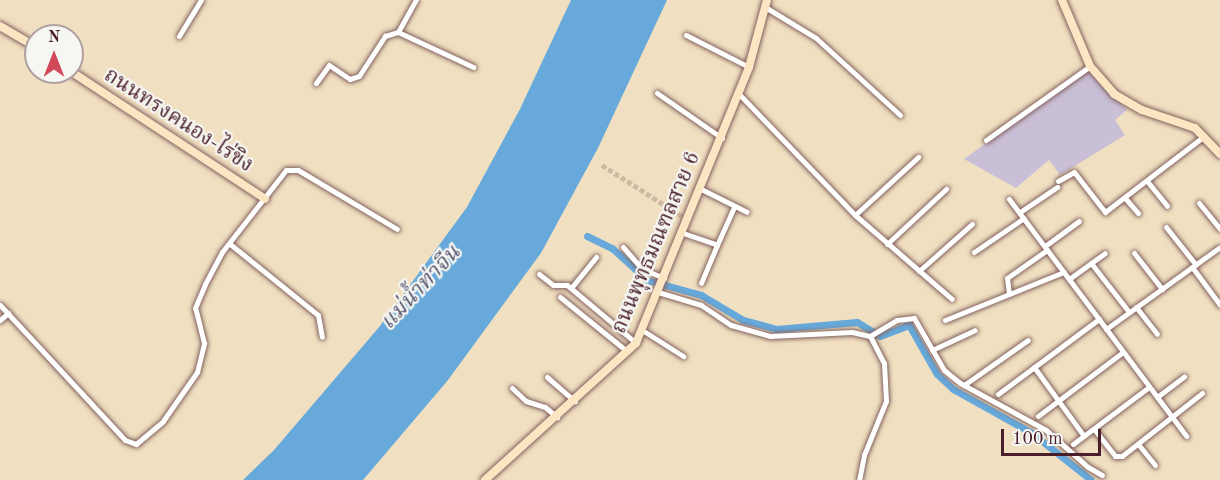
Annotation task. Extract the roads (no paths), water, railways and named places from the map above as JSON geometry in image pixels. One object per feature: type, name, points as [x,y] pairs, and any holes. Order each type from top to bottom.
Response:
[{"type":"main road","points":[[1062,0],[1090,66],[1121,99],[1195,128],[1220,154]]},
{"type":"main road","name":"ถนนพุทธมณฑลสาย 6","points":[[485,480],[575,401],[636,343],[739,94],[749,67],[766,4]]},
{"type":"main road","points":[[0,26],[24,40]]},
{"type":"main road","name":"ถนนทรงคนอง-ไร่ขิง","points":[[84,80],[265,199]]},
{"type":"street","points":[[179,36],[201,0]]},
{"type":"street","points":[[398,32],[416,0]]},
{"type":"street","points":[[766,4],[816,38],[900,115]]},
{"type":"street","points":[[316,83],[329,65],[355,79],[385,36],[398,32],[473,67]]},
{"type":"street","points":[[686,35],[749,67]]},
{"type":"street","points":[[986,140],[1090,66]]},
{"type":"street","points":[[657,93],[722,138]]},
{"type":"street","points":[[739,94],[855,214],[952,299]]},
{"type":"street","points":[[1020,212],[1074,172],[1105,212],[1204,136]]},
{"type":"street","points":[[855,214],[918,157]]},
{"type":"street","points":[[0,305],[125,440],[140,444],[163,421],[197,372],[204,343],[195,306],[211,271],[285,171],[293,168],[397,229]]},
{"type":"street","points":[[1147,181],[1167,206]]},
{"type":"street","points":[[701,189],[747,212]]},
{"type":"street","points":[[887,244],[946,189]]},
{"type":"street","points":[[1010,198],[1186,436]]},
{"type":"street","points":[[1125,198],[1138,213]]},
{"type":"street","points":[[1199,203],[1220,229]]},
{"type":"street","points":[[701,283],[734,207]]},
{"type":"street","points":[[974,252],[1024,218]]},
{"type":"street","points":[[1008,294],[1007,278],[1079,221]]},
{"type":"street","points":[[919,271],[972,224]]},
{"type":"street","points":[[1166,227],[1220,305]]},
{"type":"street","points":[[683,233],[717,246]]},
{"type":"street","points":[[230,244],[318,315],[322,337]]},
{"type":"street","points":[[624,247],[642,269],[664,278]]},
{"type":"street","points":[[1106,330],[1220,247]]},
{"type":"street","points":[[1069,279],[1105,253]]},
{"type":"street","points":[[1134,253],[1162,289]]},
{"type":"street","points":[[571,288],[596,256]]},
{"type":"street","points":[[1091,263],[1129,312]]},
{"type":"street","points":[[945,320],[1064,272]]},
{"type":"street","points":[[538,274],[553,285],[564,284],[571,288],[636,343]]},
{"type":"street","points":[[658,292],[701,305],[731,325],[770,336],[852,332],[871,335],[881,327],[905,317],[914,318],[944,370],[964,385],[1046,430],[1088,467],[1102,475]]},
{"type":"street","points":[[560,297],[628,352]]},
{"type":"street","points":[[1136,307],[1156,334]]},
{"type":"street","points":[[0,320],[8,313]]},
{"type":"street","points":[[998,394],[1099,320]]},
{"type":"street","points":[[642,330],[683,356]]},
{"type":"street","points":[[932,350],[975,330]]},
{"type":"street","points":[[859,480],[864,455],[886,401],[884,363],[871,335]]},
{"type":"street","points":[[964,385],[1028,340]]},
{"type":"street","points":[[1038,416],[1123,352]]},
{"type":"street","points":[[1034,367],[1084,436]]},
{"type":"street","points":[[547,377],[575,401]]},
{"type":"street","points":[[1157,397],[1184,377]]},
{"type":"street","points":[[1073,444],[1149,387]]},
{"type":"street","points":[[512,388],[526,401],[545,407],[557,417]]},
{"type":"street","points":[[1094,429],[1118,458],[1202,393]]},
{"type":"street","points":[[1138,444],[1155,465]]},
{"type":"water","name":"แม่น้ำท่าจีน","points":[[571,0],[667,0],[598,148],[541,253],[448,380],[363,480],[243,480],[274,450],[380,326],[467,207],[520,109]]},
{"type":"waterway","points":[[587,236],[612,248],[647,280],[701,295],[743,320],[776,329],[857,322],[880,336],[909,325],[937,374],[953,389],[1032,433],[1091,480]]},
{"type":"tunnel","points":[[602,165],[688,220]]}]
